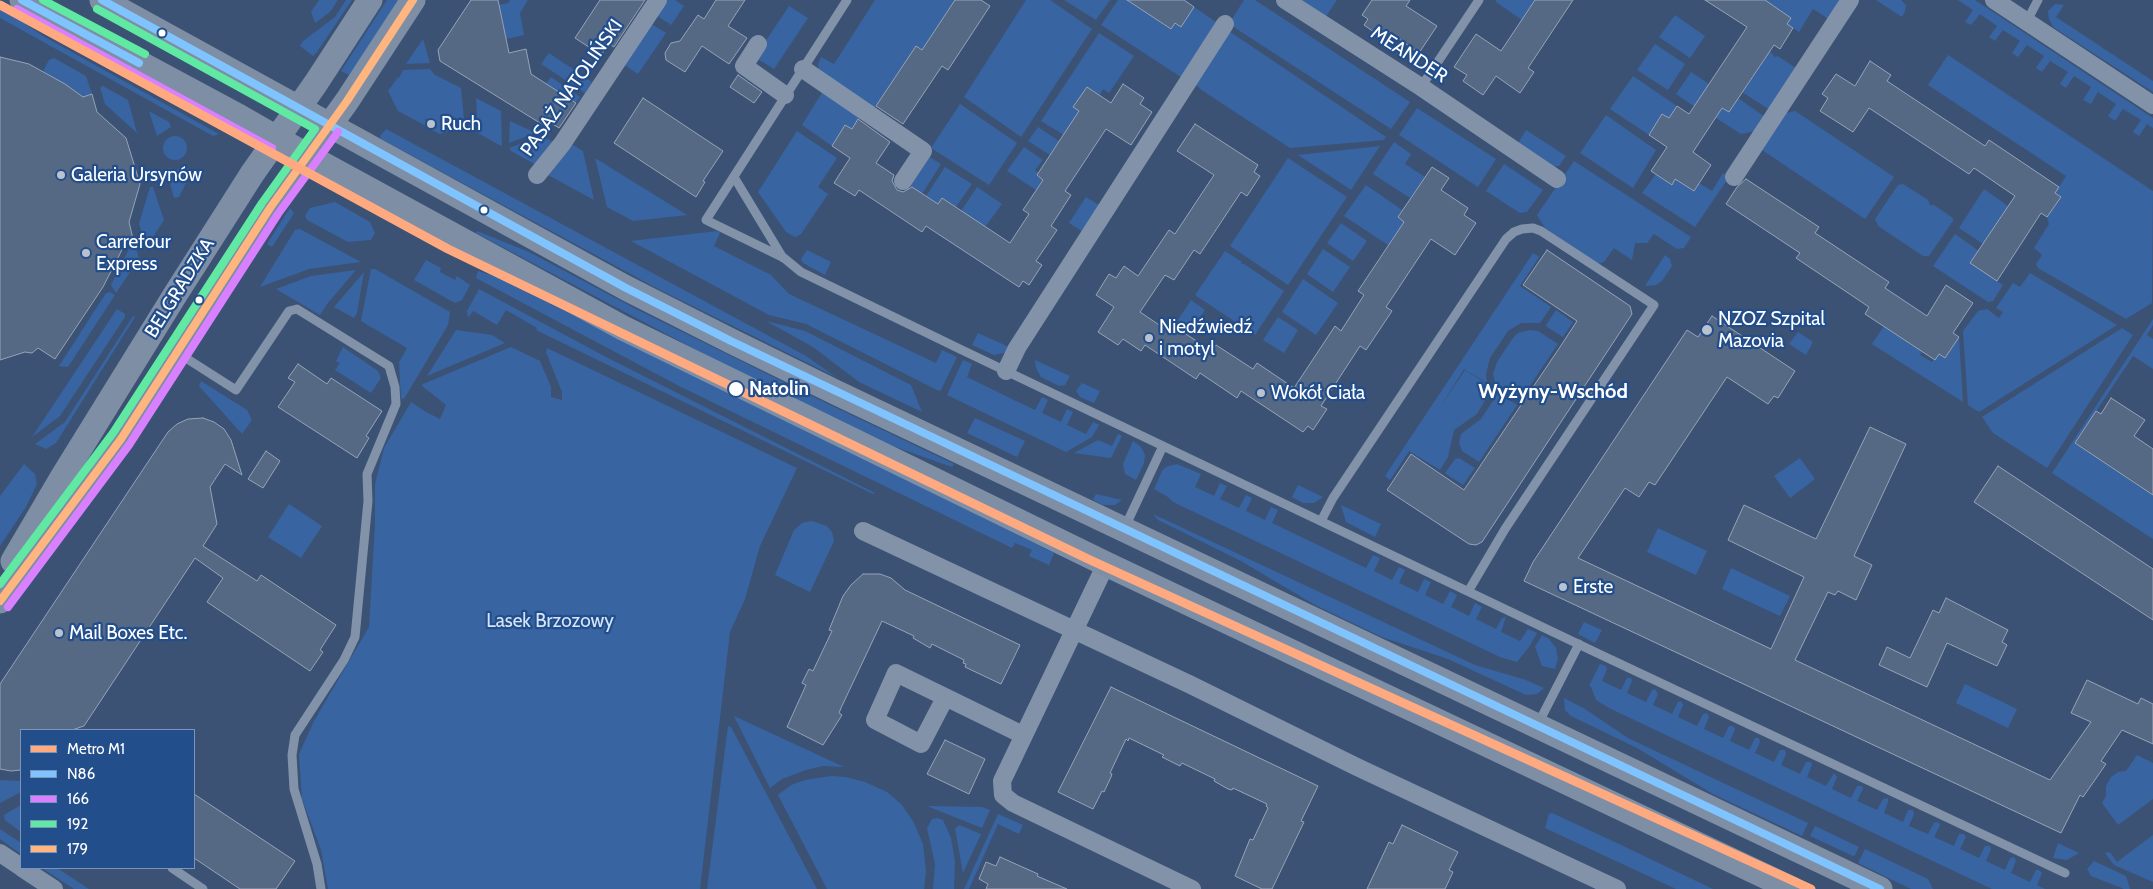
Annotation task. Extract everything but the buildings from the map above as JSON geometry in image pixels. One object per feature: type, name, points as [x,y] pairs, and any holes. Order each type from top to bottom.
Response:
[{"type":"street","points":[[22,0],[232,112],[277,139],[623,328],[1106,564],[1792,889]]},
{"type":"street","points":[[102,0],[635,293],[837,394],[1880,889]]},
{"type":"street","name":"BELGRADZKA","points":[[0,583],[63,476],[175,295],[370,0]]},
{"type":"street","name":"BELGRADZKA","points":[[0,601],[121,439],[275,200],[330,126],[413,0]]},
{"type":"street","name":"PASAŻ NATOLIŃSKI","points":[[537,174],[562,144],[658,0]]},
{"type":"street","name":"MEANDER","points":[[1285,0],[1421,86],[1556,179]]},
{"type":"street","points":[[1734,177],[1850,0]]},
{"type":"street","points":[[1994,0],[2153,105]]},
{"type":"street","points":[[1006,371],[1017,348],[1225,24]]},
{"type":"street","points":[[758,44],[744,66],[785,95]]},
{"type":"street","points":[[802,69],[923,151],[904,181]]},
{"type":"street","points":[[1123,529],[1002,781],[1003,795],[1013,803],[1192,889]]},
{"type":"street","points":[[864,531],[1617,889]]},
{"type":"street","points":[[945,698],[1023,735]]},
{"type":"street","points":[[0,853],[20,867]]},
{"type":"street","points":[[24,869],[54,889]]},
{"type":"lane","points":[[847,0],[706,220],[784,258],[801,272],[1006,371],[2065,873]]},
{"type":"lane","points":[[1421,86],[1478,0]]},
{"type":"lane","points":[[2026,21],[2038,0]]},
{"type":"lane","points":[[734,177],[784,258]]},
{"type":"lane","points":[[1321,520],[1333,498],[1506,239],[1514,232],[1526,228],[1541,231],[1654,305],[1505,529],[1468,590]]},
{"type":"lane","points":[[178,353],[236,390],[288,310],[297,309],[389,366],[395,387],[396,404],[367,474],[368,500],[355,637],[344,660],[295,736],[292,756],[294,789],[317,864],[321,889]]},
{"type":"lane","points":[[1123,529],[1164,446]]},
{"type":"lane","points":[[1537,726],[1579,644]]},
{"type":"lane","points":[[173,869],[203,889]]},
{"type":"green space","points":[[319,0],[338,0],[330,12],[315,23],[311,12]]},
{"type":"green space","points":[[346,0],[352,0],[313,56],[300,46],[303,41],[335,17]]},
{"type":"green space","points":[[387,0],[401,0],[351,76],[341,71]]},
{"type":"green space","points":[[510,0],[528,0],[520,13],[524,35],[506,39],[499,5],[508,3]]},
{"type":"green space","points":[[665,0],[675,0],[684,6],[671,25],[656,15]]},
{"type":"green space","points":[[875,0],[955,0],[922,50],[916,46],[874,109],[819,70],[818,65],[821,57],[834,64]]},
{"type":"green space","points":[[1026,0],[1050,0],[1092,29],[1021,137],[964,97]]},
{"type":"green space","points":[[1064,0],[1110,0],[1096,20]]},
{"type":"green space","points":[[1118,0],[1127,0],[1140,9],[1144,3],[1160,13],[1157,20],[1170,29],[1175,23],[1181,27],[1194,7],[1216,22],[1184,79],[1101,25]]},
{"type":"green space","points":[[1244,0],[1255,0],[1410,102],[1391,129],[1229,24]]},
{"type":"green space","points":[[1297,0],[1337,0],[1325,18]]},
{"type":"green space","points":[[1496,0],[1535,0],[1522,20],[1496,2]]},
{"type":"green space","points":[[1758,0],[1843,0],[1830,20],[1813,9],[1799,32],[1787,24],[1791,18]]},
{"type":"green space","points":[[1876,0],[1901,0],[1906,5],[1902,17]]},
{"type":"green space","points":[[1958,0],[1975,0],[2153,118],[2153,128],[2147,124],[2139,136],[2133,132],[2141,120],[2123,109],[2115,121],[2108,116],[2116,104],[2098,92],[2091,104],[2083,100],[2091,87],[2074,76],[2066,88],[2060,84],[2068,72],[2050,61],[2042,72],[2036,68],[2044,56],[2027,45],[2018,57],[2012,53],[2020,41],[2003,30],[1995,41],[1989,37],[1997,26],[1980,14],[1971,25],[1965,22],[1973,10]]},
{"type":"green space","points":[[2055,4],[2064,5],[2056,17],[2153,81],[2153,92],[2053,27],[2048,11]]},
{"type":"green space","points":[[789,6],[808,18],[774,69],[755,57]]},
{"type":"green space","points":[[0,7],[43,36],[219,134],[213,136],[0,18]]},
{"type":"green space","points":[[1675,15],[1705,36],[1690,58],[1659,37]]},
{"type":"green space","points":[[650,23],[666,33],[638,74],[623,64]]},
{"type":"green space","points":[[1226,29],[1386,137],[1384,140],[1290,148],[1203,91],[1192,82]]},
{"type":"green space","points":[[1099,33],[1134,56],[1109,93],[1103,89],[1100,95],[1087,87],[1073,107],[1079,111],[1064,135],[1041,121]]},
{"type":"green space","points":[[423,39],[430,63],[406,64]]},
{"type":"green space","points":[[1655,44],[1685,64],[1668,90],[1637,70]]},
{"type":"green space","points":[[1770,51],[1775,57],[1778,56],[1797,69],[1770,110],[1742,92]]},
{"type":"green space","points":[[549,53],[592,82],[585,93],[541,64]]},
{"type":"green space","points":[[1948,55],[2153,191],[2152,303],[2126,319],[2038,268],[2036,264],[2042,255],[2034,248],[2049,224],[2047,217],[2061,197],[2055,193],[2066,176],[1928,85]]},
{"type":"green space","points":[[54,58],[86,76],[92,94],[83,97],[43,71],[49,60]]},
{"type":"green space","points":[[430,69],[435,75],[461,88],[463,126],[440,134],[432,130],[437,128],[436,122],[425,119],[426,126],[398,111],[388,91],[403,70]]},
{"type":"green space","points":[[1691,72],[1709,84],[1729,112],[1738,98],[1765,117],[1756,131],[1741,134],[1716,118],[1714,120],[1676,94]]},
{"type":"green space","points":[[1633,76],[1677,106],[1669,118],[1662,114],[1649,135],[1610,109]]},
{"type":"green space","points":[[551,77],[580,97],[576,103],[546,84]]},
{"type":"green space","points":[[103,86],[128,100],[137,133],[105,104],[100,87]]},
{"type":"green space","points":[[823,91],[860,117],[852,129],[845,125],[832,146],[802,125]]},
{"type":"green space","points":[[476,98],[501,111],[501,146],[478,133]]},
{"type":"green space","points":[[960,104],[1017,143],[989,185],[931,148]]},
{"type":"green space","points":[[1417,108],[1496,159],[1478,187],[1399,135]]},
{"type":"green space","points":[[149,111],[169,122],[171,127],[157,136]]},
{"type":"green space","points":[[1795,111],[1894,177],[1865,219],[1759,148],[1782,114]]},
{"type":"green space","points":[[1606,115],[1656,150],[1633,188],[1580,153]]},
{"type":"green space","points":[[510,121],[536,133],[509,143]]},
{"type":"green space","points":[[1038,127],[1059,141],[1050,155],[1028,141]]},
{"type":"green space","points":[[386,129],[806,356],[836,377],[660,290],[381,139],[380,136]]},
{"type":"green space","points":[[1526,130],[1566,156],[1559,166],[1551,167],[1517,145]]},
{"type":"green space","points":[[797,131],[837,158],[818,187],[828,194],[801,234],[795,237],[786,232],[758,192]]},
{"type":"green space","points":[[170,136],[180,136],[187,143],[187,153],[180,160],[170,160],[163,153],[163,143]]},
{"type":"green space","points":[[542,136],[556,144],[538,166],[509,148]]},
{"type":"green space","points":[[1394,142],[1411,154],[1405,164],[1425,177],[1410,198],[1373,174]]},
{"type":"green space","points":[[570,143],[583,151],[594,200],[548,175],[547,171]]},
{"type":"green space","points":[[1380,146],[1351,190],[1298,155]]},
{"type":"green space","points":[[1024,147],[1043,160],[1035,170],[1039,173],[1037,175],[1043,179],[1036,190],[1007,171]]},
{"type":"green space","points":[[926,155],[941,164],[922,194],[907,184]]},
{"type":"green space","points":[[595,158],[687,215],[633,221],[607,207]]},
{"type":"green space","points":[[1288,158],[1347,197],[1288,285],[1230,246]]},
{"type":"green space","points":[[1574,161],[1691,237],[1684,248],[1677,249],[1654,234],[1647,243],[1635,243],[1632,260],[1614,248],[1604,262],[1598,264],[1545,228],[1537,215]]},
{"type":"green space","points":[[1504,164],[1543,190],[1527,212],[1520,213],[1486,191]]},
{"type":"green space","points":[[945,167],[972,184],[956,207],[942,198],[938,204],[926,196]]},
{"type":"green space","points":[[166,169],[175,170],[190,169],[191,173],[179,197],[174,198]]},
{"type":"green space","points":[[1723,173],[1729,177],[1695,227],[1642,193],[1656,174],[1671,185],[1675,179],[1699,183],[1712,191]]},
{"type":"green space","points":[[1903,184],[1928,200],[1930,205],[1934,205],[1953,218],[1953,221],[1929,256],[1923,256],[1878,226],[1875,219],[1898,185]]},
{"type":"green space","points":[[1366,185],[1402,210],[1398,217],[1404,222],[1388,245],[1344,216]]},
{"type":"green space","points":[[150,187],[153,187],[164,220],[146,245],[139,224]]},
{"type":"green space","points":[[977,187],[1002,204],[985,227],[961,211]]},
{"type":"green space","points":[[1984,189],[2008,206],[1983,244],[1959,228]]},
{"type":"green space","points":[[1086,197],[1102,207],[1085,233],[1069,223]]},
{"type":"green space","points":[[335,202],[370,222],[375,233],[371,240],[348,242],[307,220],[305,216],[310,208]]},
{"type":"green space","points":[[290,208],[294,213],[272,247],[267,244]]},
{"type":"green space","points":[[1341,223],[1367,241],[1353,261],[1327,243]]},
{"type":"green space","points":[[300,229],[361,262],[309,269],[260,287],[295,230]]},
{"type":"green space","points":[[477,231],[529,252],[638,310],[954,464],[952,467],[890,445],[721,363],[476,233]]},
{"type":"green space","points":[[717,231],[720,233],[714,246],[771,275],[789,294],[936,363],[942,350],[957,357],[941,390],[939,391],[806,324],[769,315],[631,241]]},
{"type":"green space","points":[[1955,234],[1979,251],[1970,263],[2003,285],[1993,301],[1988,302],[1933,266]]},
{"type":"green space","points":[[135,244],[139,259],[116,293],[111,285],[131,245]]},
{"type":"green space","points":[[1323,249],[1350,267],[1333,292],[1307,274]]},
{"type":"green space","points":[[807,250],[831,262],[825,275],[803,263],[801,259]]},
{"type":"green space","points":[[1225,251],[1242,262],[1241,264],[1244,264],[1284,291],[1255,335],[1195,295]]},
{"type":"green space","points":[[1533,253],[1539,257],[1520,286],[1551,307],[1540,323],[1521,323],[1508,331],[1490,358],[1486,374],[1487,383],[1464,369],[1439,409],[1465,370],[1487,384],[1486,399],[1477,414],[1454,430],[1448,457],[1440,470],[1409,451],[1390,480],[1385,476]]},
{"type":"green space","points":[[1665,255],[1670,259],[1672,266],[1662,281],[1656,285],[1645,286]]},
{"type":"green space","points":[[426,260],[441,268],[440,272],[455,280],[457,276],[470,285],[462,300],[455,303],[414,280]]},
{"type":"green space","points":[[371,269],[375,269],[450,312],[448,325],[404,399],[401,398],[399,362],[407,348],[361,321]]},
{"type":"green space","points":[[356,270],[320,315],[276,289],[311,276]]},
{"type":"green space","points":[[478,271],[504,279],[1054,553],[1049,565],[1029,556],[1032,550],[1015,543],[1012,548],[679,386],[476,278]]},
{"type":"green space","points":[[364,272],[357,313],[354,318],[334,307]]},
{"type":"green space","points":[[2030,273],[2117,325],[1979,412],[1968,405],[1963,331],[1978,311],[1987,309],[1999,318],[2003,312],[1996,308],[2013,283],[2020,287]]},
{"type":"green space","points":[[1303,279],[1338,303],[1316,335],[1282,312]]},
{"type":"green space","points":[[479,289],[608,358],[875,493],[873,494],[536,330],[537,328],[506,310],[497,325],[473,311],[468,318],[467,311]]},
{"type":"green space","points":[[110,292],[115,295],[68,367],[59,366],[106,293]]},
{"type":"green space","points":[[1191,300],[1205,310],[1188,335],[1174,326]]},
{"type":"green space","points":[[117,309],[125,314],[125,317],[60,416],[32,437]]},
{"type":"green space","points":[[1556,310],[1573,322],[1563,337],[1546,325]]},
{"type":"green space","points":[[133,316],[135,317],[56,443],[46,449],[35,444],[65,422]]},
{"type":"green space","points":[[1278,317],[1298,330],[1284,353],[1263,340]]},
{"type":"green space","points":[[2153,319],[2153,325],[2147,335],[2153,339],[2153,369],[2133,356],[2075,443],[2153,495],[2153,539],[2052,473]]},
{"type":"green space","points":[[766,321],[805,331],[911,385],[922,412],[859,382],[813,347]]},
{"type":"green space","points":[[1884,326],[1911,335],[1907,342],[1912,346],[1917,339],[1922,351],[1920,355],[1932,362],[1939,354],[1945,358],[1959,337],[1963,402],[1872,344]]},
{"type":"green space","points":[[2122,328],[2133,335],[2047,468],[1993,433],[1982,417]]},
{"type":"green space","points":[[456,330],[492,335],[505,343],[427,376]]},
{"type":"green space","points":[[1530,330],[1538,331],[1558,344],[1521,399],[1495,382],[1493,374],[1497,362],[1513,338],[1518,333]]},
{"type":"green space","points":[[1798,332],[1813,342],[1806,355],[1789,344]]},
{"type":"green space","points":[[978,333],[1011,348],[1004,353],[994,355],[972,345]]},
{"type":"green space","points":[[343,347],[378,371],[381,378],[371,393],[335,370],[340,363],[336,361]]},
{"type":"green space","name":"Lasek Brzozowy","points":[[511,347],[540,361],[551,387],[551,397],[562,400],[562,392],[546,352],[547,348],[797,468],[760,546],[745,599],[730,632],[700,889],[328,889],[321,850],[302,799],[299,754],[314,721],[369,627],[375,524],[375,484],[384,448],[411,402],[440,419],[446,405],[422,386],[423,384]]},
{"type":"green space","points":[[963,360],[972,364],[967,377],[1016,401],[1035,410],[1042,397],[1048,400],[1042,413],[1061,422],[1067,409],[1073,412],[1067,425],[1086,434],[1093,422],[1099,425],[1092,437],[1066,452],[947,395]]},
{"type":"green space","points":[[1035,360],[1070,376],[1065,385],[1059,386],[1041,377],[1036,368]]},
{"type":"green space","points":[[201,381],[247,410],[252,420],[242,434],[199,386]]},
{"type":"green space","points":[[1082,383],[1100,391],[1094,403],[1080,397],[1076,391]]},
{"type":"green space","points":[[1498,393],[1517,405],[1479,462],[1462,451],[1459,443],[1461,434],[1481,419]]},
{"type":"green space","points":[[975,418],[1025,441],[1017,457],[967,433]]},
{"type":"green space","points":[[1118,434],[1122,436],[1111,458],[1074,453],[1098,440],[1112,446]]},
{"type":"green space","points":[[1133,441],[1141,447],[1145,455],[1144,463],[1136,480],[1125,474],[1123,464]]},
{"type":"green space","points":[[1459,458],[1475,468],[1463,485],[1445,473],[1455,459]]},
{"type":"green space","points":[[1800,458],[1815,479],[1790,498],[1774,476]]},
{"type":"green space","points":[[24,464],[35,474],[37,484],[26,507],[0,546],[0,496]]},
{"type":"green space","points":[[1177,464],[1201,474],[1195,487],[1214,496],[1220,483],[1227,486],[1220,499],[1239,508],[1246,495],[1252,498],[1246,511],[1265,520],[1271,507],[1278,510],[1272,523],[1366,568],[1373,555],[1380,558],[1374,571],[1392,580],[1399,567],[1405,570],[1399,583],[1418,592],[1424,579],[1431,582],[1425,595],[1443,604],[1450,591],[1457,595],[1451,607],[1469,616],[1475,603],[1482,607],[1476,619],[1496,629],[1502,618],[1506,617],[1501,632],[1520,641],[1528,629],[1537,633],[1517,662],[1500,657],[1173,502],[1154,489],[1162,471],[1166,467]]},
{"type":"green space","points":[[1298,485],[1323,497],[1314,503],[1303,503],[1292,497]]},
{"type":"green space","points":[[1096,494],[1122,500],[1115,505],[1103,505],[1093,500]]},
{"type":"green space","points":[[289,504],[322,526],[301,558],[268,537]]},
{"type":"green space","points":[[1341,505],[1381,524],[1375,537],[1346,522]]},
{"type":"green space","points":[[1153,514],[1475,665],[1526,680],[1544,688],[1537,694],[1526,695],[1448,659],[1382,637],[1315,605],[1241,561],[1158,520]]},
{"type":"green space","points":[[812,521],[827,526],[832,532],[834,541],[810,592],[775,575],[794,530],[802,523]]},
{"type":"green space","points":[[1658,528],[1707,551],[1696,575],[1647,552]]},
{"type":"green space","points":[[1731,568],[1790,596],[1780,616],[1722,589]]},
{"type":"green space","points":[[1584,622],[1602,630],[1595,643],[1578,634]]},
{"type":"green space","points":[[1542,635],[1549,639],[1556,648],[1558,659],[1555,669],[1542,666],[1535,647]]},
{"type":"green space","points":[[1600,664],[1606,666],[1607,669],[1602,681],[1621,690],[1627,678],[1631,678],[1632,681],[1627,693],[1646,702],[1652,690],[1655,689],[1658,694],[1653,705],[1672,714],[1678,702],[1681,701],[1683,705],[1678,717],[1697,726],[1703,714],[1707,713],[1709,717],[1704,729],[1723,738],[1729,726],[1733,726],[1735,729],[1730,741],[1749,750],[1755,738],[1759,738],[1760,742],[1755,753],[1774,762],[1780,750],[1785,750],[1786,754],[1781,765],[1800,774],[1806,762],[1811,762],[1812,765],[1807,777],[1826,786],[1834,773],[1837,777],[1832,789],[1851,798],[1857,786],[1862,786],[1863,789],[1857,801],[1877,810],[1883,799],[1888,798],[1884,813],[1903,822],[1908,810],[1913,810],[1914,814],[1909,826],[1928,834],[1934,823],[1938,822],[1940,825],[1934,837],[1954,846],[1959,834],[1964,834],[1966,837],[1960,849],[1979,858],[1985,846],[1990,846],[1991,849],[1986,861],[2005,870],[2010,858],[2014,857],[2016,861],[2011,873],[2030,882],[2036,870],[2039,870],[2042,873],[2037,885],[2045,889],[1992,889],[1611,709],[1596,700],[1589,686]]},
{"type":"green space","points":[[1965,684],[2017,709],[2008,728],[1956,703]]},
{"type":"green space","points":[[1564,698],[1585,709],[1628,738],[1808,823],[1802,836],[1713,794],[1637,748],[1571,716],[1565,710]]},
{"type":"green space","points":[[734,716],[844,767],[823,766],[806,770],[782,779],[770,788]]},
{"type":"green space","points":[[728,726],[731,727],[817,889],[707,889]]},
{"type":"green space","points":[[2137,755],[2153,763],[2153,799],[2118,825],[2102,803],[2106,796],[2106,786],[2111,777],[2118,772],[2126,771]]},
{"type":"green space","points":[[831,776],[846,777],[865,782],[887,792],[902,805],[913,821],[923,844],[926,871],[924,889],[827,889],[778,795],[791,785],[805,780]]},
{"type":"green space","points":[[0,780],[20,781],[20,793],[0,803]]},
{"type":"green space","points":[[20,806],[20,831],[5,820],[4,815]]},
{"type":"green space","points":[[927,806],[982,807],[990,810],[982,828]]},
{"type":"green space","points":[[1552,813],[1713,889],[1676,889],[1545,828],[1549,814]]},
{"type":"green space","points":[[998,814],[1023,825],[1019,834],[998,824],[969,889],[964,889]]},
{"type":"green space","points":[[932,819],[943,820],[951,838],[955,861],[954,889],[933,889],[935,864],[927,828]]},
{"type":"green space","points":[[959,825],[981,834],[963,873],[955,829]]},
{"type":"green space","points":[[1815,826],[1859,847],[1855,855],[1853,856],[1810,836]]},
{"type":"green space","points":[[0,829],[20,842],[20,853],[0,839]]},
{"type":"green space","points":[[2153,835],[2153,882],[2114,865],[2105,853],[2110,852],[2117,862]]},
{"type":"green space","points":[[2058,843],[2079,853],[2067,860],[2053,858]]},
{"type":"green space","points":[[1865,849],[1928,879],[1933,889],[1911,889],[1858,863]]},
{"type":"green space","points":[[2094,861],[2126,876],[2130,889],[2124,889],[2091,876],[2087,869]]},
{"type":"green space","points":[[44,869],[59,869],[89,889],[74,889]]},
{"type":"metro line","name":"M1","points":[[0,5],[448,249],[1088,559],[1811,889]]},
{"type":"transit line","name":"N86","points":[[22,0],[139,63]]},
{"type":"transit line","name":"192","points":[[43,0],[145,54]]},
{"type":"transit line","name":"N86","points":[[102,0],[626,288],[731,341],[1880,889]]},
{"type":"transit line","name":"179","points":[[0,601],[121,439],[270,208],[347,101],[413,0]]},
{"type":"transit line","name":"166","points":[[17,9],[272,148]]},
{"type":"transit line","name":"192","points":[[0,584],[113,433],[262,203],[315,129],[97,9]]},
{"type":"transit line","name":"166","points":[[8,607],[129,445],[278,214],[338,132]]},
{"type":"place","name":"Ruch","points":[[431,124]]},
{"type":"place","name":"Galeria Ursynów","points":[[61,175]]},
{"type":"place","name":"Carrefour Express","points":[[86,253]]},
{"type":"place","name":"NZOZ Szpital Mazovia","points":[[1707,330]]},
{"type":"place","name":"Niedźwiedź i motyl","points":[[1149,338]]},
{"type":"place","name":"Natolin","points":[[736,389]]},
{"type":"place","name":"Wokół Ciała","points":[[1261,393]]},
{"type":"place","name":"Erste","points":[[1563,587]]},
{"type":"place","name":"Mail Boxes Etc.","points":[[59,633]]},
{"type":"district","name":"Wyżyny-Wschód","points":[[1553,392]]}]
